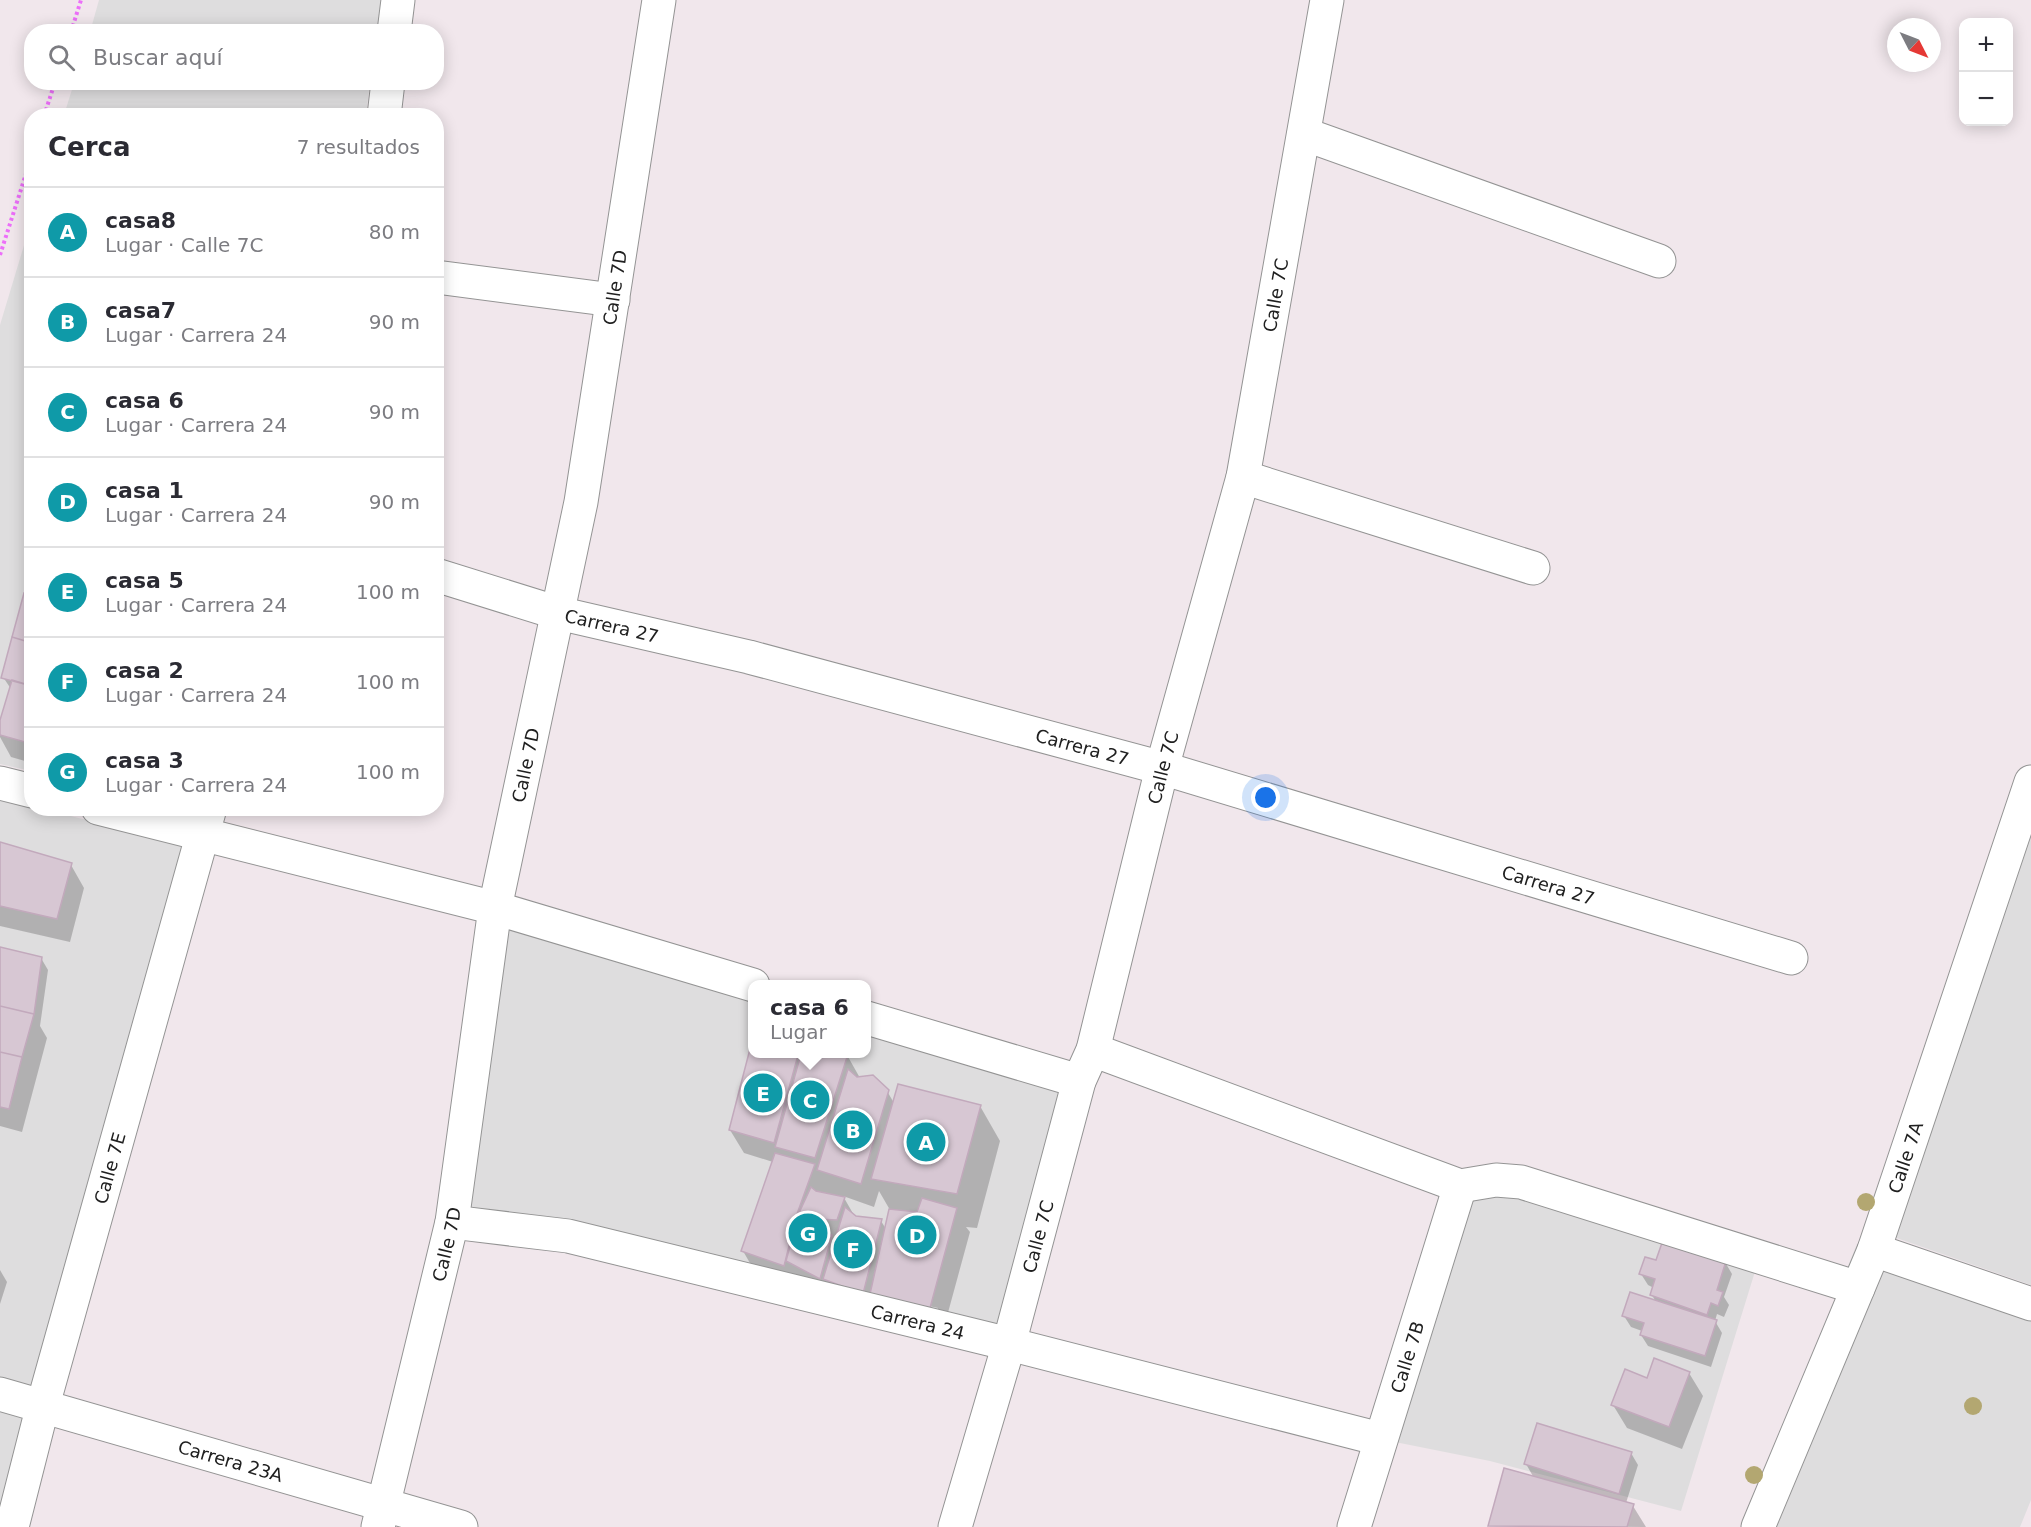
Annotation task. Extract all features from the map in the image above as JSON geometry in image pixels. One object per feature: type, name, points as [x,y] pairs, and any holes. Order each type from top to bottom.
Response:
[{"type":"street","points":[[395,24],[398,0]]},
{"type":"street","name":"Calle 7D","points":[[381,1516],[452,1222],[495,908],[581,502],[659,0]]},
{"type":"street","name":"Calle 7C","points":[[955,1527],[1009,1344],[1079,1081],[1093,1050],[1162,768],[1243,477],[1327,0]]},
{"type":"street","points":[[385,108],[387,90]]},
{"type":"street","points":[[1304,134],[1659,261]]},
{"type":"street","points":[[444,279],[613,300]]},
{"type":"street","points":[[1243,477],[1533,568]]},
{"type":"street","name":"Carrera 27","points":[[444,577],[558,613],[749,657],[1162,768],[1791,958]]},
{"type":"street","points":[[0,783],[24,789]]},
{"type":"street","name":"Calle 7A","points":[[1758,1527],[1874,1250],[2029,792]]},
{"type":"street","points":[[160,816],[207,822],[748,984]]},
{"type":"street","name":"Calle 7E","points":[[12,1527],[43,1405],[207,822]]},
{"type":"street","points":[[871,1019],[1079,1081]]},
{"type":"street","points":[[1093,1050],[1460,1186],[1496,1180],[1521,1182],[1858,1288]]},
{"type":"street","name":"Calle 7B","points":[[1354,1527],[1460,1186]]},
{"type":"street","name":"Carrera 24","points":[[452,1222],[568,1236],[1009,1344],[1380,1439]]},
{"type":"street","points":[[1874,1250],[2031,1304]]},
{"type":"street","name":"Carrera 23A","points":[[0,1394],[43,1405],[381,1516],[461,1527]]},
{"type":"path","points":[[74,24],[81,0]]},
{"type":"path","points":[[47,108],[52,90]]},
{"type":"path","points":[[0,255],[24,180]]},
{"type":"shaded area","points":[[99,0],[381,0],[378,24],[92,24]]},
{"type":"shaded area","points":[[72,90],[369,90],[367,108],[66,108]]},
{"type":"shaded area","points":[[24,245],[24,769],[0,764],[0,325]]},
{"type":"shaded area","points":[[2031,797],[2031,1285],[1868,1228]]},
{"type":"shaded area","points":[[0,798],[24,804],[24,816],[71,816],[189,845],[36,1392],[0,1382]]},
{"type":"shaded area","points":[[505,925],[748,995],[748,1058],[871,1058],[871,1030],[1075,1084],[1000,1332],[459,1215]]},
{"type":"shaded area","points":[[1471,1184],[1757,1265],[1681,1511],[1490,1461],[1380,1439]]},
{"type":"shaded area","points":[[1857,1244],[2031,1321],[2031,1500],[2020,1527],[1742,1527]]},
{"type":"shaded area","points":[[0,1408],[30,1416],[0,1527]]},
{"type":"building","points":[[24,593],[24,641],[12,637]]},
{"type":"building","points":[[12,637],[24,641],[24,684],[1,678]]},
{"type":"building","points":[[12,680],[24,684],[24,742],[0,735],[0,720]]},
{"type":"building","points":[[0,842],[72,863],[57,919],[0,906]]},
{"type":"building","points":[[0,947],[42,957],[34,1014],[0,1006]]},
{"type":"building","points":[[0,1006],[34,1014],[22,1057],[0,1052]]},
{"type":"building","points":[[0,1052],[22,1057],[9,1109],[0,1107]]},
{"type":"building","points":[[748,1057],[797,1058],[774,1143],[729,1130]]},
{"type":"building","points":[[800,1058],[847,1058],[815,1158],[775,1147]]},
{"type":"building","points":[[848,1069],[857,1077],[873,1075],[889,1090],[861,1184],[817,1170]]},
{"type":"building","points":[[898,1084],[981,1105],[957,1194],[871,1179]]},
{"type":"building","points":[[775,1153],[815,1164],[797,1214],[784,1266],[741,1251]]},
{"type":"building","points":[[811,1187],[816,1191],[845,1197],[837,1220],[817,1219],[812,1231],[832,1235],[820,1279],[786,1261],[799,1213]]},
{"type":"building","points":[[922,1198],[957,1208],[930,1308],[870,1294],[889,1209],[917,1212]]},
{"type":"building","points":[[845,1207],[856,1216],[882,1219],[863,1294],[823,1279]]},
{"type":"building","points":[[1663,1240],[1726,1261],[1717,1290],[1723,1292],[1718,1306],[1711,1303],[1707,1315],[1650,1295],[1655,1279],[1639,1274],[1645,1257],[1656,1260]]},
{"type":"building","points":[[1630,1292],[1717,1320],[1705,1356],[1640,1335],[1644,1323],[1622,1316]]},
{"type":"building","points":[[1654,1358],[1690,1372],[1669,1427],[1611,1405],[1625,1369],[1647,1378]]},
{"type":"building","points":[[1537,1423],[1632,1452],[1619,1494],[1524,1464]]},
{"type":"building","points":[[1504,1468],[1634,1504],[1627,1527],[1488,1526]]},
{"type":"place","name":"casa 5","points":[[763,1093]]},
{"type":"place","name":"casa 6","points":[[810,1100]]},
{"type":"place","name":"casa7","points":[[853,1130]]},
{"type":"place","name":"casa8","points":[[926,1142]]},
{"type":"place","name":"casa 3","points":[[808,1233]]},
{"type":"place","name":"casa 1","points":[[917,1235]]},
{"type":"place","name":"casa 2","points":[[853,1249]]}]
